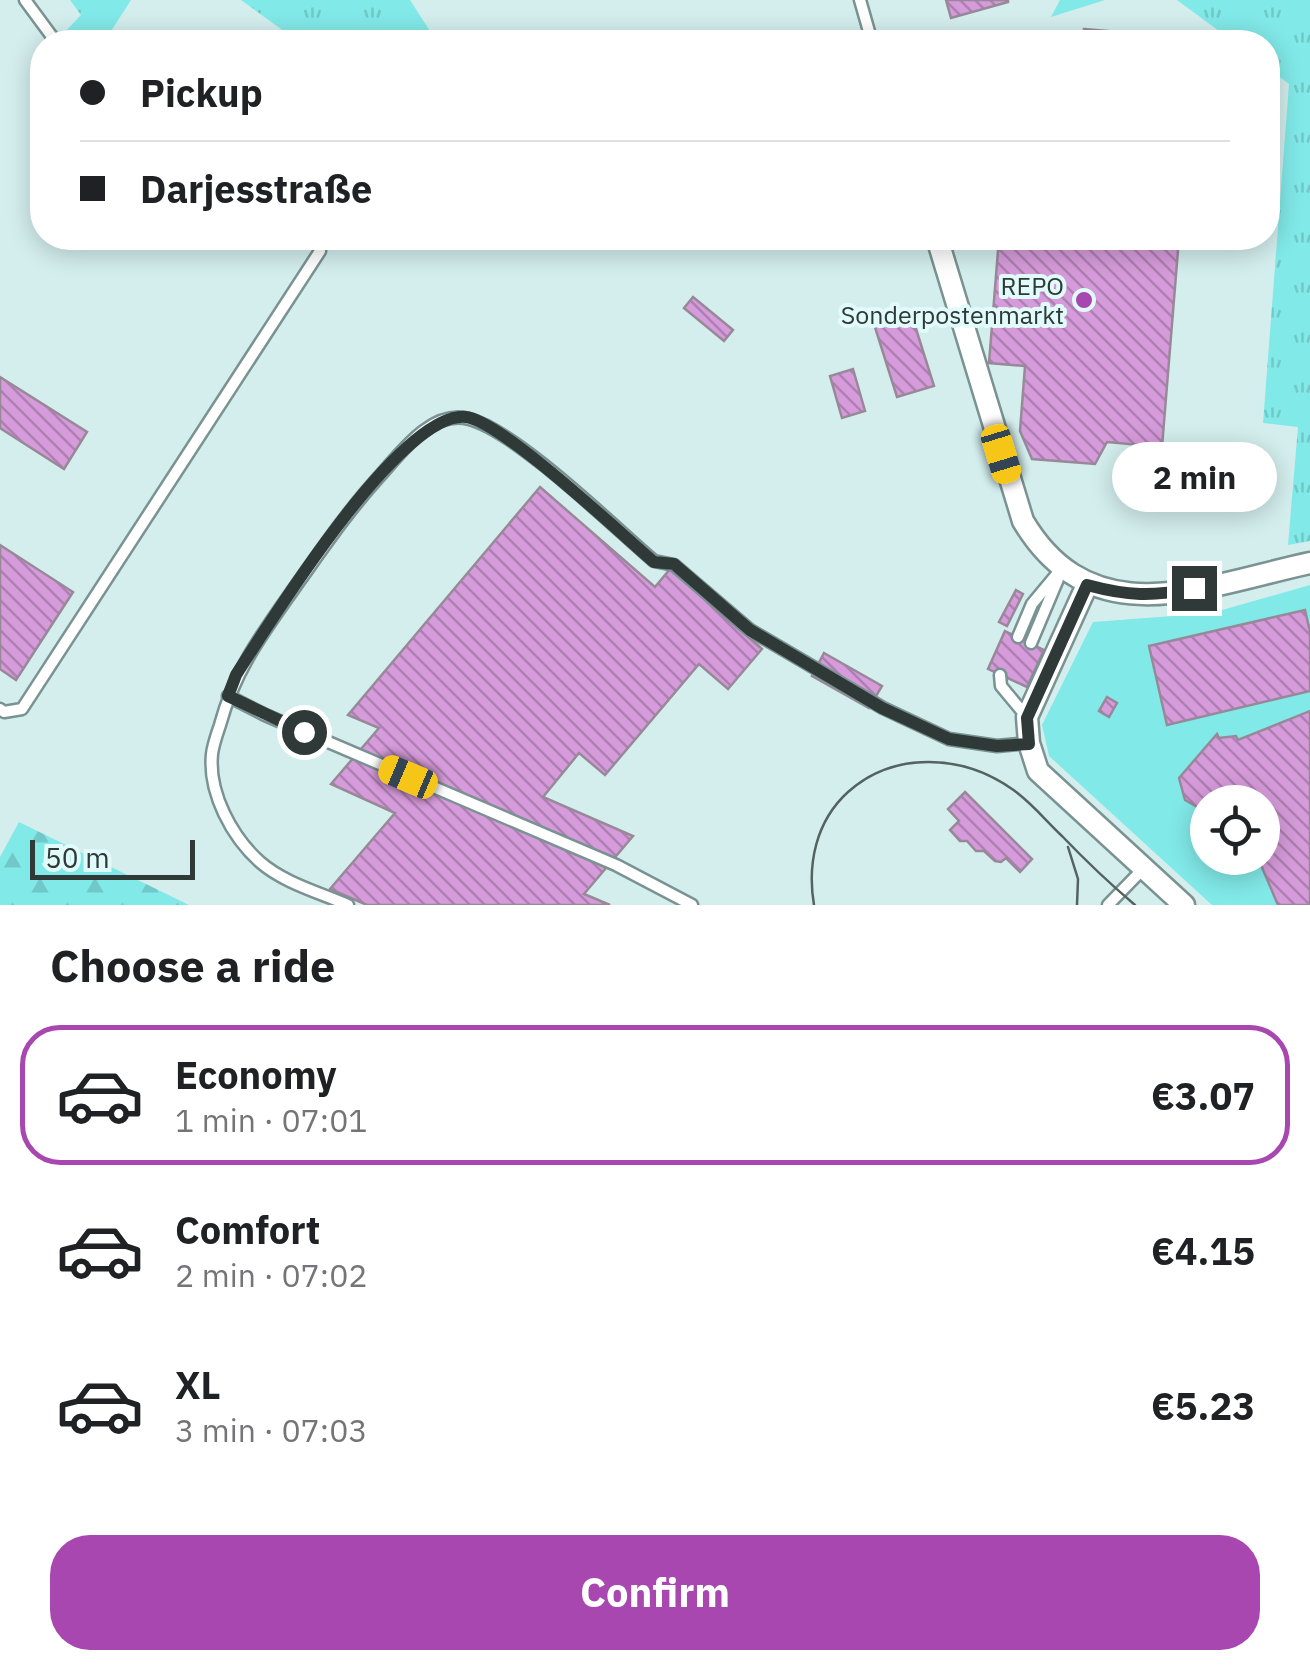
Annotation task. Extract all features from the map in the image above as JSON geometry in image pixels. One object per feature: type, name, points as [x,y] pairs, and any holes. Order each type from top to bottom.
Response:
[{"type":"street","points":[[941,250],[1023,521],[1037,545],[1062,568],[1087,585],[1120,594],[1155,596],[1310,562]]},
{"type":"street","points":[[1087,585],[1020,709],[1029,744],[1038,771],[1184,905]]},
{"type":"lane","points":[[25,0],[47,30]]},
{"type":"lane","points":[[860,0],[869,30]]},
{"type":"lane","points":[[0,709],[22,709],[320,250]]},
{"type":"lane","points":[[348,905],[274,874],[256,858],[231,828],[215,788],[212,754],[236,675],[266,628],[352,507],[419,434],[434,424],[466,417],[495,430],[654,562],[674,564],[750,630],[882,708],[949,739],[997,746],[1029,744]]},
{"type":"lane","points":[[1018,637],[1032,604],[1062,568]]},
{"type":"lane","points":[[1031,643],[1062,568]]},
{"type":"lane","points":[[1000,675],[1001,686],[1020,709]]},
{"type":"lane","points":[[1014,681],[1020,709]]},
{"type":"lane","points":[[228,696],[265,716],[616,866],[692,905]]},
{"type":"lane","points":[[1108,905],[1143,869]]},
{"type":"green space","points":[[70,0],[131,0],[112,30],[67,30],[81,15]]},
{"type":"green space","points":[[241,0],[410,0],[429,30],[282,30]]},
{"type":"green space","points":[[1060,0],[1105,0],[1051,17]]},
{"type":"green space","points":[[1177,0],[1310,0],[1310,541],[1288,545],[1298,427],[1263,423],[1276,250],[1280,250],[1289,84],[1280,77],[1280,30],[1218,30]]},
{"type":"green space","points":[[1310,585],[1310,905],[1212,905],[1049,756],[1042,725],[1093,622],[1212,613]]},
{"type":"green space","points":[[19,822],[189,905],[0,905],[0,857]]},
{"type":"building","points":[[946,0],[1008,0],[1008,2],[951,18]]},
{"type":"building","name":"REPO Sonderpostenmarkt","points":[[998,250],[1178,250],[1162,447],[1107,442],[1095,464],[1032,459],[1020,431],[1025,366],[989,363]]},
{"type":"building","points":[[693,297],[733,330],[724,341],[684,308]]},
{"type":"building","points":[[911,313],[934,386],[897,397],[874,324]]},
{"type":"building","points":[[853,369],[865,411],[842,418],[830,376]]},
{"type":"building","points":[[0,377],[87,432],[64,469],[0,428]]},
{"type":"building","points":[[540,487],[655,587],[670,569],[762,649],[728,689],[699,664],[605,775],[579,753],[543,797],[633,836],[584,894],[610,905],[367,905],[330,889],[395,813],[331,784],[379,728],[348,715]]},
{"type":"building","points":[[0,545],[73,592],[16,680],[0,669]]},
{"type":"building","points":[[1016,590],[1023,594],[1007,626],[999,622]]},
{"type":"building","points":[[1305,610],[1310,632],[1310,691],[1167,725],[1149,646]]},
{"type":"building","points":[[1005,631],[1044,650],[1027,687],[988,669]]},
{"type":"building","points":[[824,653],[882,686],[869,708],[812,676]]},
{"type":"building","points":[[1107,697],[1117,703],[1109,717],[1099,711]]},
{"type":"building","points":[[1310,711],[1310,905],[1278,905],[1265,875],[1280,875],[1280,785],[1190,785],[1190,803],[1185,800],[1179,778],[1217,734],[1219,738],[1236,736],[1238,740]]},
{"type":"building","points":[[965,792],[1032,859],[1020,872],[1006,858],[995,861],[967,841],[960,841],[950,830],[959,821],[948,809]]},
{"type":"tram line","points":[[814,905],[812,874],[816,844],[837,804],[866,779],[886,769],[929,762],[972,769],[1012,789],[1135,905]]},
{"type":"tram line","points":[[1068,847],[1078,879],[1077,905]]},
{"type":"place","name":"REPO Sonderpostenmarkt","points":[[1084,300]]},
{"type":"route","points":[[304,732],[228,696],[236,675],[352,507],[419,434],[434,424],[466,417],[495,430],[527,453],[654,562],[674,564],[750,630],[882,708],[949,739],[997,746],[1029,744],[1027,718],[1087,585],[1120,594],[1155,596],[1194,588]]}]
